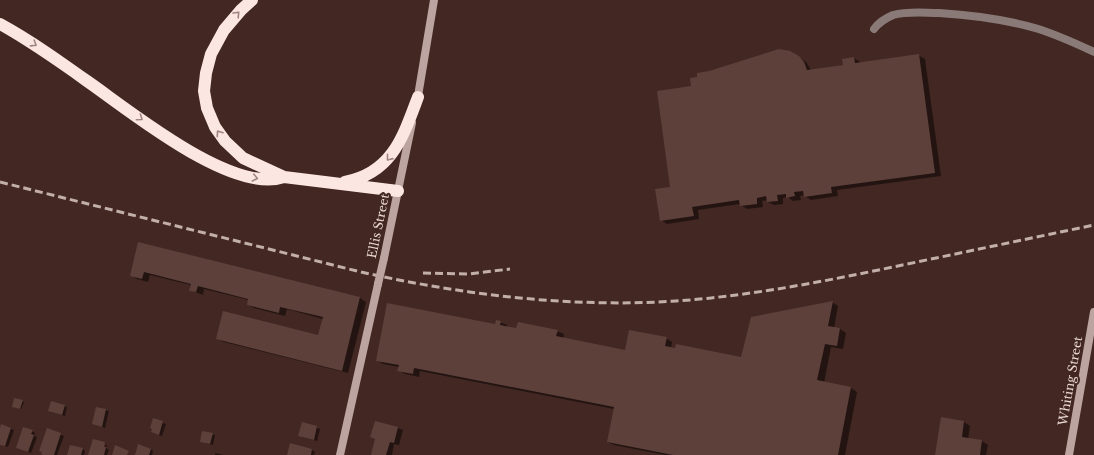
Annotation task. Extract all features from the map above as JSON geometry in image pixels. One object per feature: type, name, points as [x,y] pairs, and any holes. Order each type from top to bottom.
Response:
[{"type":"highway","points":[[252,0],[231,20],[216,45],[206,73],[204,91],[206,103],[214,127],[234,152],[250,162],[284,177]]},
{"type":"highway","points":[[0,24],[52,56],[196,156],[225,169],[259,179],[272,180],[284,177],[398,191]]},
{"type":"highway","points":[[338,183],[366,175],[387,160],[400,140],[418,97]]},
{"type":"street","name":"Ellis Street","points":[[340,455],[418,97],[434,0]]},
{"type":"street","points":[[874,29],[886,18],[905,13],[934,13],[975,16],[1003,20],[1037,29],[1094,52]]},
{"type":"street","name":"Whiting Street","points":[[1069,455],[1094,312]]},
{"type":"building","points":[[779,49],[790,51],[799,56],[804,62],[807,70],[843,65],[842,59],[854,57],[855,63],[919,54],[935,173],[831,187],[832,193],[804,197],[803,191],[794,192],[795,196],[786,198],[786,194],[777,195],[778,201],[767,202],[766,196],[757,198],[757,204],[740,206],[739,200],[692,207],[694,216],[660,221],[655,189],[670,187],[657,91],[691,86],[690,78],[697,77],[697,73],[709,71]]},
{"type":"building","points":[[138,242],[360,297],[342,371],[216,339],[223,311],[318,335],[323,317],[280,307],[279,313],[247,305],[248,299],[198,286],[196,292],[189,291],[191,284],[144,272],[142,279],[130,276]]},
{"type":"building","points":[[833,301],[828,326],[840,328],[837,346],[825,344],[817,380],[851,387],[838,455],[673,455],[607,442],[614,407],[414,368],[413,374],[397,371],[399,365],[376,361],[387,303],[495,324],[496,320],[501,321],[500,325],[516,328],[518,322],[558,330],[556,336],[625,350],[629,330],[667,337],[665,346],[675,348],[676,344],[741,357],[751,317]]},
{"type":"building","points":[[14,398],[23,400],[20,409],[12,407]]},
{"type":"building","points":[[51,401],[65,405],[62,415],[48,411]]},
{"type":"building","points":[[96,407],[106,409],[102,427],[92,424]]},
{"type":"building","points":[[941,417],[964,421],[962,437],[982,440],[980,455],[935,455]]},
{"type":"building","points":[[153,418],[163,421],[159,435],[151,432],[152,429],[150,428]]},
{"type":"building","points":[[375,421],[398,427],[394,443],[390,442],[386,455],[371,455],[375,439],[370,437]]},
{"type":"building","points":[[302,422],[317,426],[314,440],[298,436]]},
{"type":"building","points":[[1,424],[11,428],[5,446],[0,445]]},
{"type":"building","points":[[23,427],[33,430],[31,434],[34,435],[28,452],[16,448]]},
{"type":"building","points":[[47,428],[61,433],[54,455],[44,455],[39,451]]},
{"type":"building","points":[[202,431],[213,433],[210,444],[200,442]]},
{"type":"building","points":[[93,439],[105,442],[104,447],[106,447],[104,455],[88,455]]},
{"type":"building","points":[[290,443],[312,449],[311,455],[287,455]]},
{"type":"building","points":[[138,444],[151,449],[149,455],[135,455]]},
{"type":"building","points":[[70,445],[83,448],[81,455],[67,455]]},
{"type":"building","points":[[115,445],[129,451],[127,455],[112,455]]},
{"type":"railway","points":[[0,182],[361,272],[400,280],[518,298],[597,303],[676,301],[758,292],[866,273],[1094,225]]},
{"type":"railway","points":[[423,273],[469,274],[510,269]]}]
